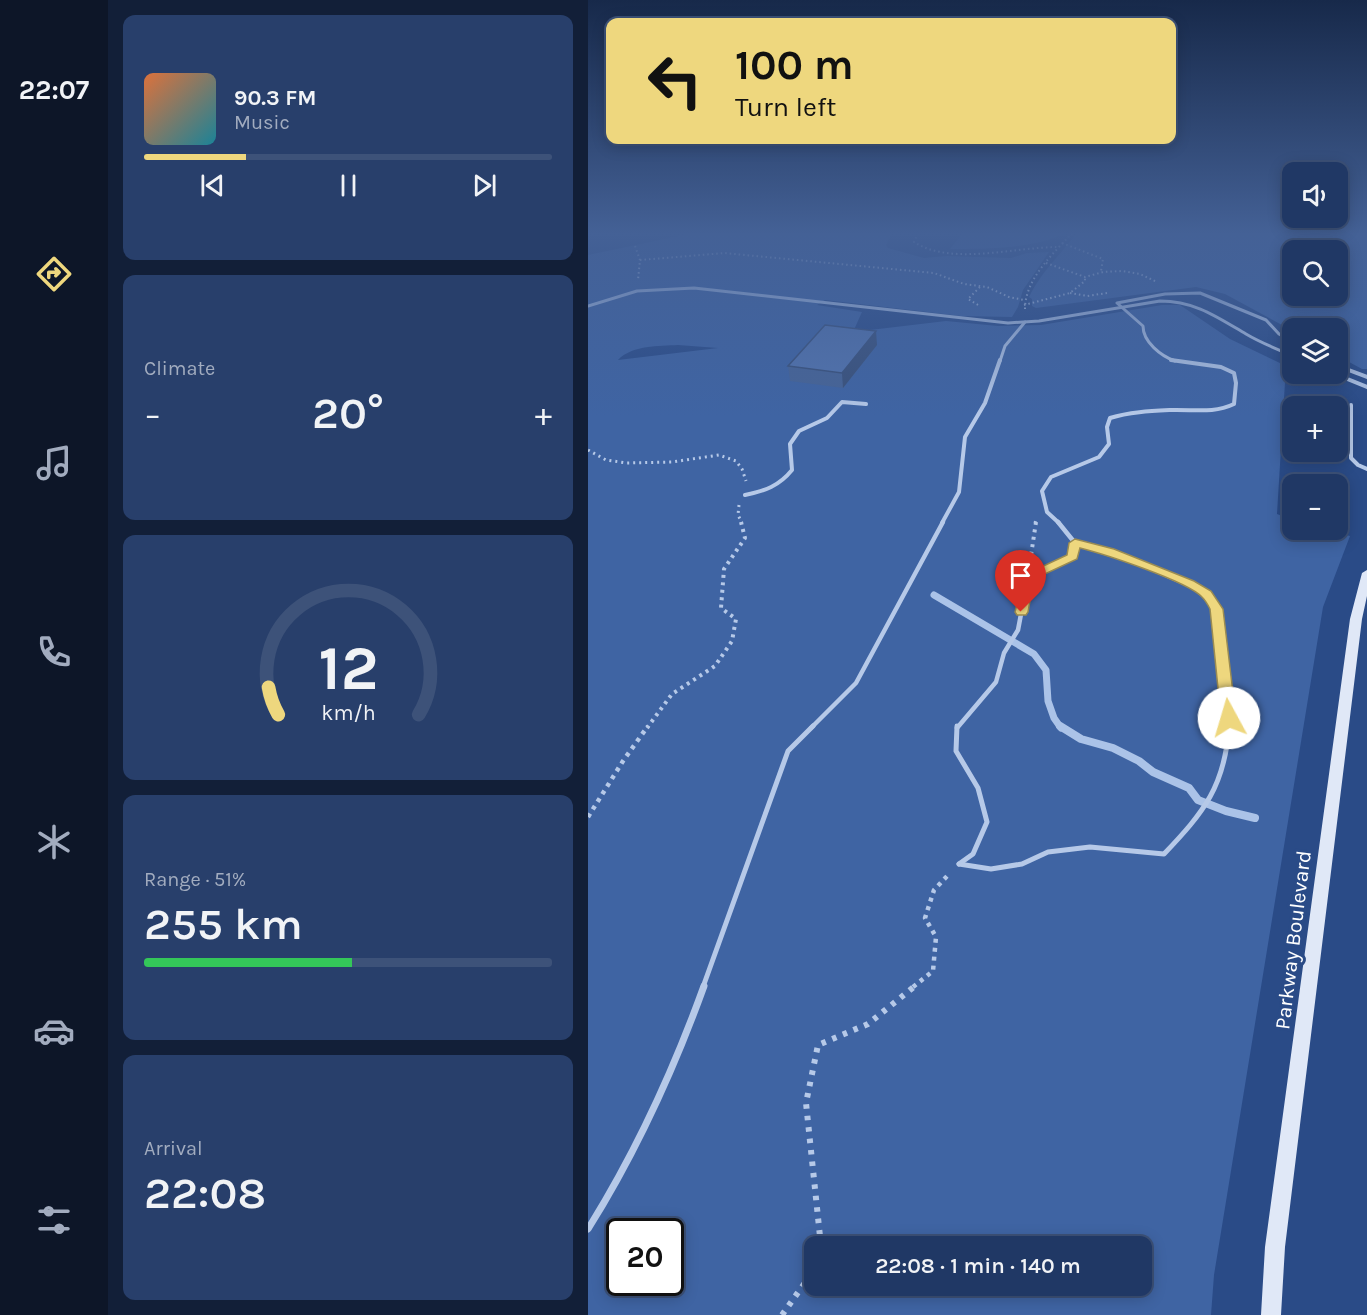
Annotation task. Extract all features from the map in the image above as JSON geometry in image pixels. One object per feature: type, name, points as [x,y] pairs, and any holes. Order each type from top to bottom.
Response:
[{"type":"street","name":"Parkway Boulevard","points":[[1271,1315],[1275,1247],[1356,619],[1367,573]]},
{"type":"lane","points":[[588,306],[626,294]]},
{"type":"lane","points":[[750,294],[984,321],[1025,322],[1160,301],[1189,302],[1200,305],[1258,341],[1282,351]]},
{"type":"lane","points":[[959,864],[991,869],[1022,864],[1048,852],[1090,847],[1164,854],[1187,829],[1214,792],[1230,733],[1216,609],[1207,594],[1190,584],[1110,551],[1075,543],[1065,528],[1047,512],[1042,491],[1051,477],[1099,457],[1109,444],[1107,426],[1110,418],[1123,414],[1171,410],[1219,411],[1234,404],[1236,383],[1234,373],[1221,367],[1173,361],[1158,353],[1143,333],[1143,326],[1117,303],[1163,294]]},
{"type":"lane","points":[[1203,294],[1266,320],[1282,335]]},
{"type":"lane","points":[[588,1229],[608,1197],[682,1046],[788,751],[856,683],[959,492],[965,437],[986,403],[1005,346],[1025,322]]},
{"type":"lane","points":[[1348,370],[1367,377]]},
{"type":"lane","points":[[1348,379],[1367,387]]},
{"type":"lane","points":[[745,495],[775,488],[783,483],[792,470],[790,444],[799,431],[827,418],[842,402],[866,404]]},
{"type":"lane","points":[[1351,405],[1351,458],[1367,469]]},
{"type":"lane","points":[[959,864],[973,854],[987,822],[978,788],[956,751],[957,726],[996,682],[1004,653],[1018,630],[1028,577],[1072,557],[1075,543]]},
{"type":"path","points":[[973,294],[968,299],[983,308],[984,321]]},
{"type":"path","points":[[1005,294],[1024,300]]},
{"type":"path","points":[[1025,322],[1024,300],[1027,294]]},
{"type":"path","points":[[1024,305],[1065,294]]},
{"type":"path","points":[[588,450],[616,463],[667,462],[699,456],[723,455],[730,457],[740,465],[746,480],[745,495],[738,515],[745,526],[745,537],[725,566],[721,608],[736,619],[732,641],[715,666],[672,694],[623,761],[588,817]]},
{"type":"path","points":[[1028,577],[1033,525],[1044,499]]},
{"type":"path","points":[[820,1236],[806,1103],[818,1045],[868,1024],[933,971],[936,937],[925,918],[934,890],[959,864]]},
{"type":"path","points":[[782,1315],[804,1284]]},
{"type":"shaded area","points":[[588,294],[1022,294],[1012,317],[961,316],[825,300],[817,305],[862,312],[853,332],[946,321],[998,326],[1041,325],[1162,305],[1180,305],[1230,339],[1282,364],[1282,384],[1285,384],[1284,396],[1282,396],[1277,514],[1282,516],[1282,540],[1348,540],[1348,536],[1350,536],[1323,607],[1214,1275],[1211,1315],[588,1315]],"holes":[[[654,346],[718,348],[618,360],[631,351]]]},
{"type":"shaded area","points":[[1030,294],[1140,294],[1036,308],[1032,306],[1032,299],[1029,297]]},
{"type":"shaded area","points":[[1226,294],[1282,294],[1282,306],[1348,306],[1348,294],[1367,294],[1367,369],[1362,369],[1348,361],[1348,318],[1282,318],[1282,325]]},
{"type":"building","points":[[825,325],[876,331],[842,373],[788,366]]},
{"type":"waterway","points":[[934,595],[1034,654],[1046,670],[1048,701],[1054,718],[1061,728]]},
{"type":"waterway","points":[[1060,726],[1081,739],[1113,748],[1139,761],[1153,772],[1189,788],[1198,800],[1226,811],[1255,818]]},
{"type":"route","points":[[1021,612],[1028,577],[1072,557],[1075,543],[1110,551],[1190,584],[1207,594],[1216,609],[1229,718]]}]
